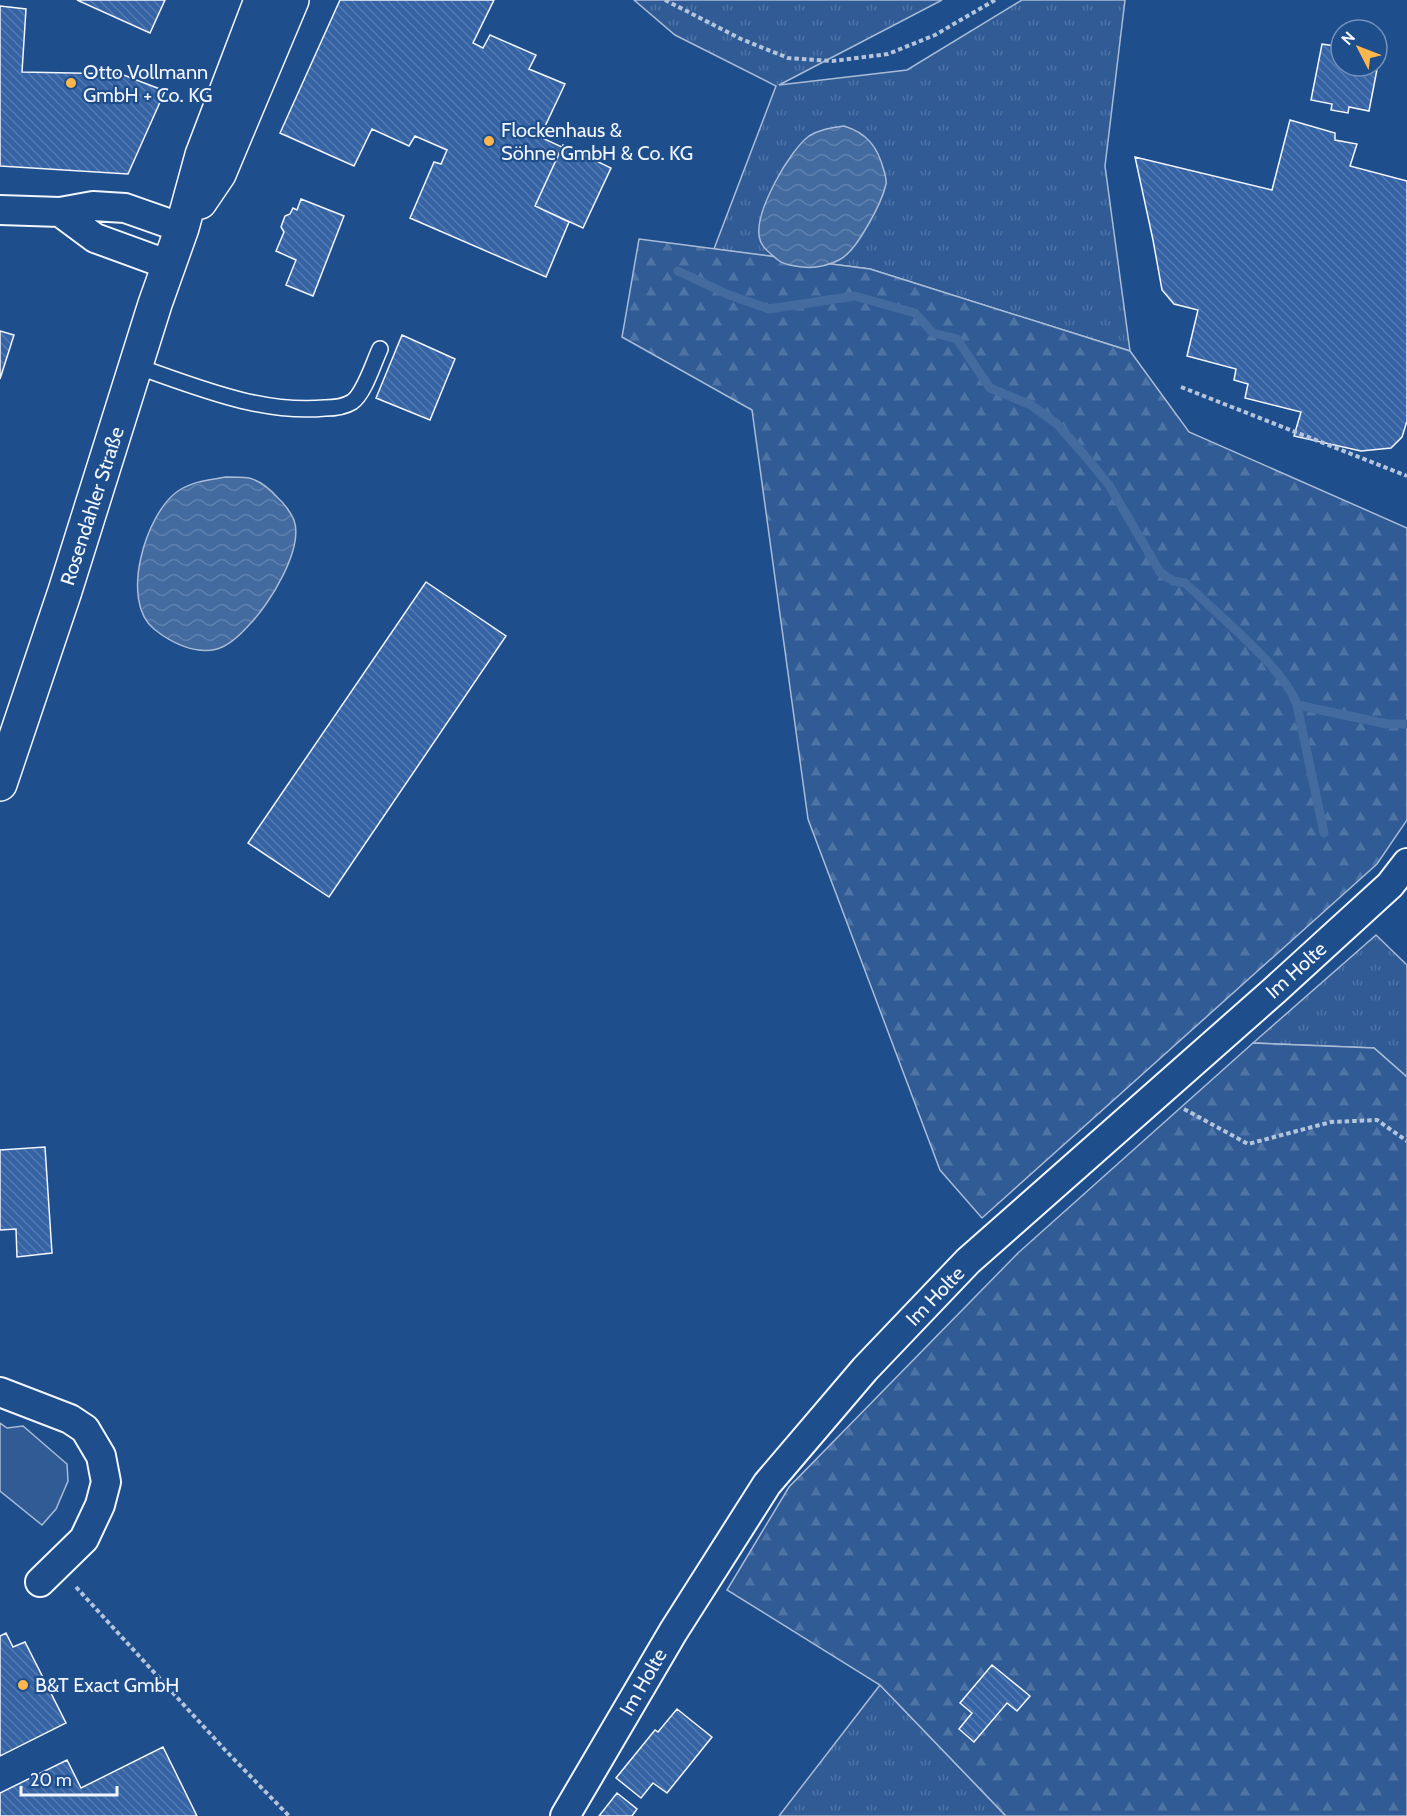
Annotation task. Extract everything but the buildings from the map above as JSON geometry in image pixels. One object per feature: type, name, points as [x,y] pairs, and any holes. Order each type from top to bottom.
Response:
[{"type":"main road","name":"Rosendahler Straße","points":[[0,784],[182,228],[202,154],[261,0]]},
{"type":"main road","name":"Rosendahler Straße","points":[[182,228],[219,174],[292,0]]},
{"type":"street","points":[[0,210],[60,212],[93,206],[124,208],[182,228]]},
{"type":"street","points":[[60,212],[95,238],[169,265]]},
{"type":"street","name":"Im Holte","points":[[565,1816],[673,1632],[767,1484],[865,1369],[968,1261],[1390,885],[1407,863]]},
{"type":"street","points":[[0,1392],[70,1419],[85,1429],[101,1456],[106,1482],[100,1505],[84,1539],[49,1574]]},
{"type":"lane","points":[[136,366],[245,401],[302,410],[336,407],[350,403],[359,396],[380,350]]},
{"type":"path","points":[[665,0],[741,39],[788,58],[833,61],[888,54],[935,35],[995,0]]},
{"type":"path","points":[[1181,387],[1407,476]]},
{"type":"path","points":[[1157,1094],[1248,1144],[1331,1122],[1377,1120],[1407,1142]]},
{"type":"path","points":[[49,1574],[289,1816]]},
{"type":"green space","points":[[634,0],[942,0],[779,85],[907,70],[1022,0],[1125,0],[1105,166],[1130,351],[870,269],[714,249],[776,86],[675,35]]},
{"type":"green space","points":[[639,239],[870,269],[1130,351],[1189,432],[1407,528],[1407,820],[1377,864],[982,1218],[940,1170],[808,819],[752,410],[622,337]]},
{"type":"green space","points":[[1376,935],[1407,965],[1407,1077],[1374,1048],[1253,1043]]},
{"type":"green space","points":[[1253,1043],[1374,1048],[1407,1077],[1407,1816],[1006,1816],[880,1685],[727,1590],[789,1487],[1018,1253]]},
{"type":"green space","points":[[880,1685],[1006,1816],[779,1816]]},
{"type":"shaded area","points":[[0,1423],[7,1428],[23,1426],[67,1464],[68,1481],[56,1509],[42,1525],[0,1491]]},
{"type":"water","points":[[844,126],[865,137],[875,148],[882,162],[886,181],[881,200],[859,240],[843,257],[817,267],[800,267],[784,263],[766,249],[759,235],[759,224],[768,197],[792,154],[809,136],[822,130]]},
{"type":"water","points":[[226,477],[253,479],[275,495],[294,520],[296,532],[294,546],[275,591],[249,625],[234,639],[217,649],[192,649],[154,629],[144,616],[138,599],[141,558],[147,537],[166,502],[178,491],[195,483]]},
{"type":"waterway","points":[[678,271],[729,295],[769,309],[855,296],[915,313],[933,333],[957,339],[990,388],[1031,405],[1057,424],[1109,485],[1160,572],[1173,581],[1185,583],[1253,647],[1281,677],[1297,705],[1387,724],[1407,724]]},
{"type":"waterway","points":[[1297,705],[1324,833]]},
{"type":"place","name":"Otto Vollmann GmbH + Co. KG","points":[[71,83]]},
{"type":"place","name":"Flockenhaus & Söhne GmbH & Co. KG","points":[[489,141]]},
{"type":"place","name":"B&T Exact GmbH","points":[[23,1685]]}]
